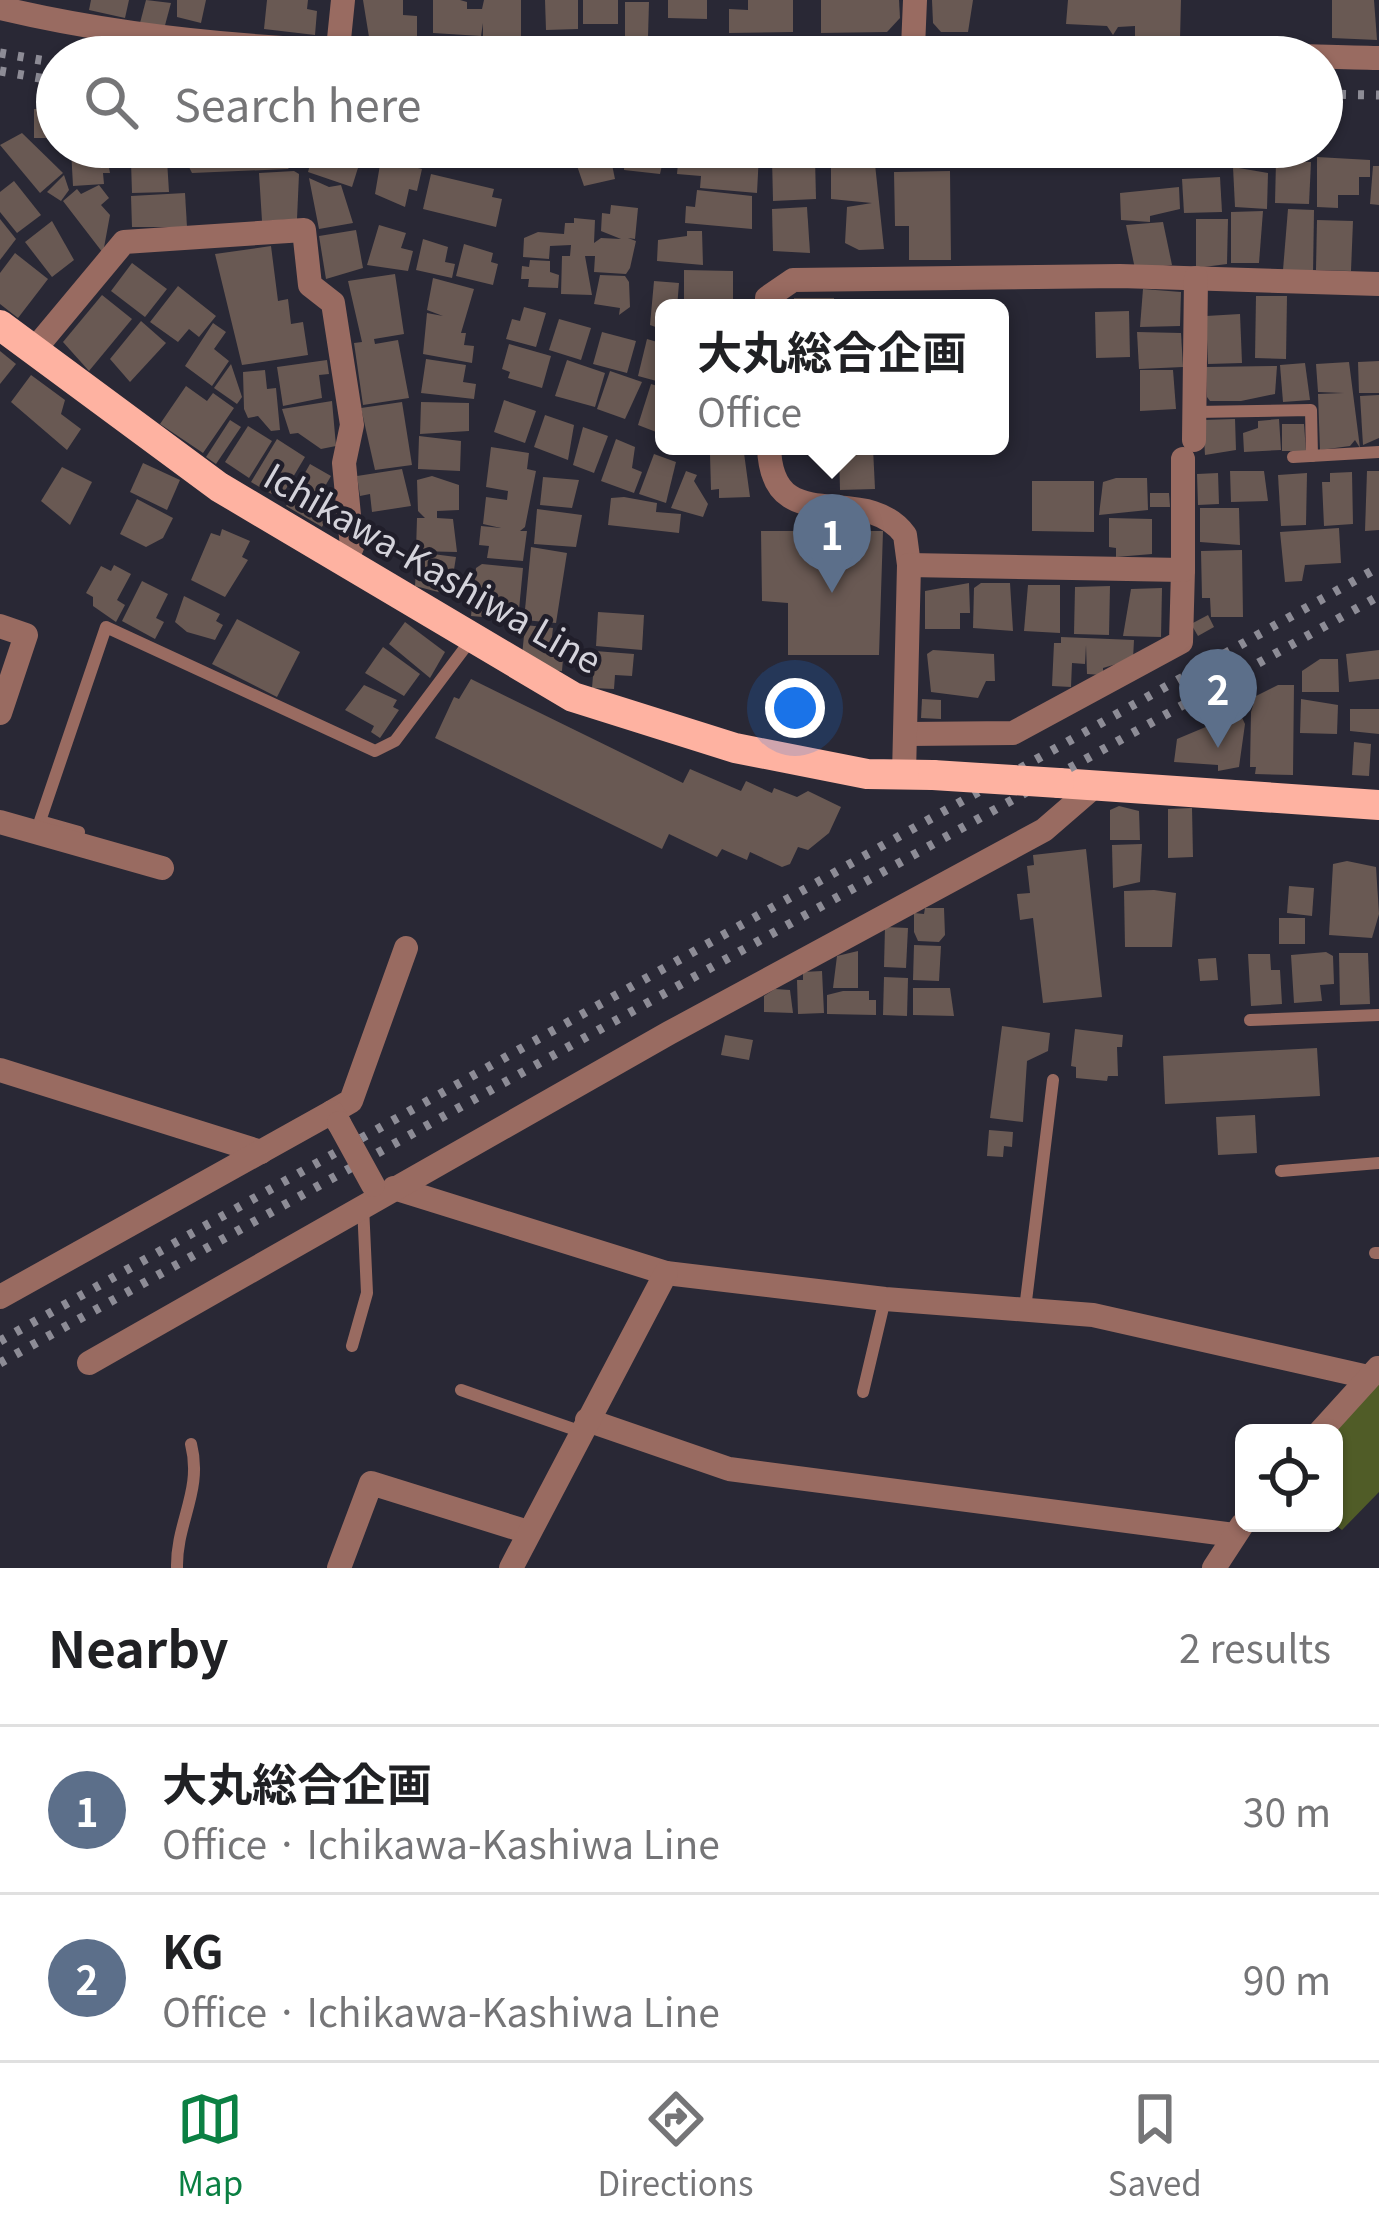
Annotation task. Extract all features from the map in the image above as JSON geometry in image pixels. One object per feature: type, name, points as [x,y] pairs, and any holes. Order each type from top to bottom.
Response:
[{"type":"main road","name":"Ichikawa-Kashiwa Line","points":[[0,325],[219,487],[471,640],[573,697],[628,717],[735,748],[867,774],[1379,805]]},
{"type":"street","points":[[340,36],[344,0]]},
{"type":"street","points":[[914,36],[915,0]]},
{"type":"street","points":[[0,8],[139,36]]},
{"type":"street","points":[[1343,57],[1379,58]]},
{"type":"street","points":[[34,350],[124,242],[304,230],[310,285],[333,303],[352,425],[344,463],[352,547],[345,560]]},
{"type":"street","points":[[767,299],[793,280],[1196,278],[1379,284]]},
{"type":"street","points":[[908,734],[1013,733],[1180,642],[1188,449],[1194,412],[1196,278]]},
{"type":"street","points":[[770,455],[770,478],[787,497],[884,517],[905,536],[908,734],[919,775]]},
{"type":"street","points":[[909,565],[1183,570]]},
{"type":"street","points":[[0,626],[26,635],[0,713]]},
{"type":"street","points":[[89,1363],[377,1194],[1044,830],[1070,814],[1096,785]]},
{"type":"street","points":[[0,822],[162,868]]},
{"type":"street","points":[[0,1297],[261,1152],[336,1118],[351,1102],[406,948]]},
{"type":"street","points":[[0,1070],[261,1152]]},
{"type":"street","points":[[336,1118],[377,1194],[666,1273],[1151,1326],[1373,1372],[1327,1424]]},
{"type":"street","points":[[511,1568],[666,1273]]},
{"type":"street","points":[[583,1425],[729,1469],[875,1492],[1235,1529]]},
{"type":"street","points":[[339,1568],[371,1484],[528,1532]]},
{"type":"street","points":[[1214,1568],[1237,1532]]},
{"type":"lane","points":[[1194,412],[1311,410],[1312,456]]},
{"type":"lane","points":[[1293,457],[1379,452]]},
{"type":"lane","points":[[80,832],[40,821],[106,626],[375,751],[395,741],[471,640]]},
{"type":"lane","points":[[1250,1020],[1379,1015]]},
{"type":"lane","points":[[1025,1310],[1053,1080]]},
{"type":"lane","points":[[1281,1171],[1379,1163]]},
{"type":"lane","points":[[352,1346],[367,1293],[377,1194]]},
{"type":"lane","points":[[863,1392],[885,1299]]},
{"type":"lane","points":[[461,1390],[583,1425]]},
{"type":"lane","points":[[177,1568],[176,1546],[198,1472],[191,1444]]},
{"type":"green space","points":[[1379,1383],[1379,1492],[1343,1529],[1343,1424]]},
{"type":"building","points":[[91,0],[129,0],[125,18],[89,10]]},
{"type":"building","points":[[146,0],[171,3],[164,29],[140,23]]},
{"type":"building","points":[[177,0],[206,0],[201,23],[177,17]]},
{"type":"building","points":[[267,0],[308,0],[307,9],[317,11],[315,35],[264,29]]},
{"type":"building","points":[[363,0],[403,0],[403,15],[417,16],[417,36],[369,36]]},
{"type":"building","points":[[433,0],[460,0],[467,2],[467,9],[482,9],[484,0],[521,0],[521,36],[483,36],[483,23],[481,36],[433,33]]},
{"type":"building","points":[[545,0],[578,0],[578,29],[546,30]]},
{"type":"building","points":[[583,0],[618,0],[618,24],[583,24]]},
{"type":"building","points":[[668,0],[707,0],[707,19],[668,18]]},
{"type":"building","points":[[748,0],[793,0],[793,32],[729,33],[729,9],[748,10]]},
{"type":"building","points":[[821,0],[899,0],[900,18],[887,32],[821,33]]},
{"type":"building","points":[[932,0],[973,0],[968,32],[941,32],[933,23]]},
{"type":"building","points":[[1068,0],[1181,0],[1180,36],[1135,36],[1135,26],[1118,27],[1113,35],[1107,26],[1066,24]]},
{"type":"building","points":[[1332,0],[1374,0],[1377,40],[1332,36]]},
{"type":"building","points":[[625,2],[649,2],[648,36],[625,36]]},
{"type":"building","points":[[22,133],[36,147],[36,168],[58,168],[63,173],[40,193],[0,145]]},
{"type":"building","points":[[1343,158],[1370,160],[1370,177],[1359,177],[1359,195],[1338,195],[1338,208],[1317,207],[1317,168],[1343,168]]},
{"type":"building","points":[[1373,166],[1379,166],[1379,205],[1370,204]]},
{"type":"building","points":[[72,168],[109,168],[110,173],[103,173],[104,184],[73,186]]},
{"type":"building","points":[[131,168],[168,168],[169,192],[132,193]]},
{"type":"building","points":[[190,168],[289,168],[288,169],[192,173]]},
{"type":"building","points":[[309,168],[358,168],[352,187],[308,172]]},
{"type":"building","points":[[379,168],[422,169],[417,191],[409,189],[405,207],[375,194]]},
{"type":"building","points":[[578,168],[613,168],[615,179],[584,186]]},
{"type":"building","points":[[624,168],[661,168],[660,174]]},
{"type":"building","points":[[678,168],[758,168],[757,193],[700,188],[701,176],[677,174]]},
{"type":"building","points":[[772,168],[815,168],[816,199],[773,201]]},
{"type":"building","points":[[831,168],[875,168],[884,249],[859,250],[845,243],[847,207],[872,203],[831,199]]},
{"type":"building","points":[[1233,168],[1268,173],[1267,209],[1235,207]]},
{"type":"building","points":[[1276,168],[1311,168],[1309,204],[1275,203]]},
{"type":"building","points":[[950,171],[951,260],[909,260],[909,226],[895,226],[894,172]]},
{"type":"building","points":[[259,173],[299,174],[297,219],[262,221]]},
{"type":"building","points":[[431,174],[494,189],[492,197],[502,199],[496,227],[423,209]]},
{"type":"building","points":[[64,175],[69,190],[61,201],[47,192]]},
{"type":"building","points":[[1220,177],[1222,212],[1184,213],[1182,179]]},
{"type":"building","points":[[309,178],[329,187],[341,185],[353,223],[319,229]]},
{"type":"building","points":[[14,181],[41,215],[17,233],[0,212],[0,192]]},
{"type":"building","points":[[99,185],[109,198],[101,205],[110,215],[103,253],[63,201],[77,189],[81,194]]},
{"type":"building","points":[[1179,187],[1180,209],[1150,216],[1150,222],[1121,220],[1120,193]]},
{"type":"building","points":[[697,190],[752,196],[752,229],[685,223],[686,206],[695,207]]},
{"type":"building","points":[[185,193],[187,227],[132,227],[131,196]]},
{"type":"building","points":[[611,205],[638,208],[635,239],[628,238],[636,241],[626,274],[594,272],[595,256],[585,256],[592,295],[561,294],[562,256],[570,256],[571,245],[550,246],[549,259],[523,257],[524,238],[538,232],[564,234],[565,223],[574,223],[574,218],[595,220],[594,243],[601,238],[621,239],[601,231],[602,213],[610,214]]},
{"type":"building","points":[[807,207],[810,253],[773,251],[772,209]]},
{"type":"building","points":[[1288,209],[1314,210],[1313,274],[1283,270]]},
{"type":"building","points":[[1263,211],[1259,263],[1231,263],[1231,212]]},
{"type":"building","points":[[0,219],[16,239],[0,260]]},
{"type":"building","points":[[1196,219],[1228,219],[1227,264],[1196,268]]},
{"type":"building","points":[[1317,220],[1353,221],[1351,271],[1316,270]]},
{"type":"building","points":[[52,221],[74,260],[52,277],[25,242]]},
{"type":"building","points":[[1163,222],[1172,265],[1135,269],[1126,225]]},
{"type":"building","points":[[379,225],[406,233],[401,248],[413,251],[408,271],[367,265]]},
{"type":"building","points":[[356,230],[363,268],[326,279],[319,236]]},
{"type":"building","points":[[687,231],[702,231],[703,265],[657,261],[658,240],[687,236]]},
{"type":"building","points":[[423,239],[448,247],[445,262],[455,264],[452,278],[416,270]]},
{"type":"building","points":[[464,244],[493,253],[491,262],[498,264],[493,285],[456,276]]},
{"type":"building","points":[[271,246],[278,301],[288,299],[291,324],[303,322],[308,355],[242,365],[215,254]]},
{"type":"building","points":[[15,253],[48,279],[18,318],[0,304],[0,273]]},
{"type":"building","points":[[530,260],[550,261],[550,272],[559,275],[558,288],[528,287],[529,279],[521,279],[522,266],[529,267]]},
{"type":"building","points":[[132,263],[167,289],[145,317],[111,291]]},
{"type":"building","points":[[684,270],[733,271],[733,299],[684,299]]},
{"type":"building","points":[[395,274],[404,334],[374,339],[375,344],[398,340],[409,398],[363,405],[354,343],[362,342],[348,281]]},
{"type":"building","points":[[600,275],[625,276],[629,282],[630,307],[619,315],[620,308],[594,304]]},
{"type":"building","points":[[433,278],[474,289],[461,333],[466,333],[464,345],[474,346],[472,363],[423,354],[427,313],[443,316],[427,310]]},
{"type":"building","points":[[654,281],[679,283],[678,299],[655,299],[655,327],[650,325]]},
{"type":"building","points":[[178,286],[216,316],[199,337],[189,329],[178,342],[150,322]]},
{"type":"building","points":[[1143,289],[1181,292],[1180,326],[1140,327]]},
{"type":"building","points":[[102,295],[132,319],[89,371],[63,342]]},
{"type":"building","points":[[1256,296],[1287,296],[1286,359],[1255,358]]},
{"type":"building","points":[[524,307],[546,313],[536,347],[506,339],[512,319],[520,321]]},
{"type":"building","points":[[1129,311],[1130,357],[1096,358],[1095,312]]},
{"type":"building","points":[[1240,314],[1242,363],[1208,364],[1206,316]]},
{"type":"building","points":[[559,319],[591,328],[581,360],[549,350]]},
{"type":"building","points":[[141,321],[166,343],[130,382],[110,359]]},
{"type":"building","points":[[213,323],[226,332],[214,349],[229,361],[212,386],[185,366]]},
{"type":"building","points":[[602,332],[636,341],[627,373],[593,364]]},
{"type":"building","points":[[1137,332],[1181,333],[1183,367],[1139,369]]},
{"type":"building","points":[[647,339],[655,341],[655,381],[638,376]]},
{"type":"building","points":[[509,344],[551,356],[542,388],[508,378],[510,372],[502,369]]},
{"type":"building","points":[[0,351],[16,364],[0,384]]},
{"type":"building","points":[[426,359],[466,365],[463,382],[476,384],[474,399],[421,393]]},
{"type":"building","points":[[327,360],[329,374],[319,375],[322,398],[283,406],[277,367]]},
{"type":"building","points":[[567,360],[605,373],[595,407],[555,396]]},
{"type":"building","points":[[1379,361],[1379,393],[1359,393],[1358,362]]},
{"type":"building","points":[[1349,362],[1360,448],[1355,440],[1350,446],[1320,450],[1318,394],[1344,393],[1318,392],[1316,364]]},
{"type":"building","points":[[1305,363],[1310,400],[1283,402],[1280,365]]},
{"type":"building","points":[[231,364],[242,397],[237,404],[214,388]]},
{"type":"building","points":[[1277,366],[1275,394],[1241,401],[1210,401],[1207,397],[1206,367]]},
{"type":"building","points":[[265,370],[267,389],[276,388],[280,430],[271,431],[258,416],[248,418],[244,409],[243,372]]},
{"type":"building","points":[[1140,370],[1173,370],[1176,409],[1140,411]]},
{"type":"building","points":[[610,371],[642,382],[625,419],[597,409]]},
{"type":"building","points":[[31,375],[65,400],[61,414],[81,429],[67,450],[11,402]]},
{"type":"building","points":[[651,384],[655,385],[655,432],[638,425]]},
{"type":"building","points":[[186,386],[207,401],[213,393],[234,408],[203,453],[160,424]]},
{"type":"building","points":[[1379,395],[1379,438],[1363,445],[1360,396]]},
{"type":"building","points":[[504,400],[536,411],[525,443],[494,432]]},
{"type":"building","points":[[332,401],[336,446],[321,449],[298,433],[290,434],[282,409]]},
{"type":"building","points":[[402,402],[412,465],[375,470],[361,408]]},
{"type":"building","points":[[421,402],[469,403],[469,431],[420,434]]},
{"type":"building","points":[[545,415],[574,425],[568,460],[534,447]]},
{"type":"building","points":[[1235,419],[1236,450],[1205,455],[1203,420]]},
{"type":"building","points":[[1279,419],[1281,450],[1244,452],[1243,433],[1258,428],[1258,421]]},
{"type":"building","points":[[230,420],[241,427],[216,464],[206,457]]},
{"type":"building","points":[[1282,424],[1304,424],[1306,451],[1282,451]]},
{"type":"building","points":[[248,426],[272,441],[249,478],[225,462]]},
{"type":"building","points":[[583,427],[608,436],[594,473],[573,465]]},
{"type":"building","points":[[419,436],[461,441],[460,471],[418,469]]},
{"type":"building","points":[[277,439],[305,457],[280,499],[251,482]]},
{"type":"building","points":[[616,439],[635,447],[632,468],[642,472],[634,493],[601,481]]},
{"type":"building","points":[[491,447],[529,453],[527,469],[536,471],[525,527],[520,531],[527,531],[523,561],[487,558],[489,546],[479,545],[481,526],[501,528],[483,524],[486,497],[507,500],[508,491],[486,487]]},
{"type":"building","points":[[654,454],[676,462],[666,503],[639,494]]},
{"type":"building","points":[[710,455],[744,455],[750,497],[719,498],[719,489],[711,490]]},
{"type":"building","points":[[839,455],[873,455],[875,489],[840,490]]},
{"type":"building","points":[[143,463],[180,480],[167,510],[130,492]]},
{"type":"building","points":[[310,464],[331,476],[320,495],[335,504],[322,527],[286,506]]},
{"type":"building","points":[[62,467],[92,482],[70,525],[41,501]]},
{"type":"building","points":[[402,469],[411,506],[372,512],[370,494],[360,496],[357,476]]},
{"type":"building","points":[[686,471],[697,475],[694,481],[708,504],[703,517],[671,508]]},
{"type":"building","points":[[1230,471],[1264,471],[1268,501],[1231,502]]},
{"type":"building","points":[[1367,471],[1379,471],[1379,530],[1365,531]]},
{"type":"building","points":[[1352,472],[1353,524],[1324,526],[1322,482],[1330,482],[1330,473]]},
{"type":"building","points":[[1218,473],[1219,504],[1198,505],[1197,474]]},
{"type":"building","points":[[1307,473],[1306,525],[1281,526],[1278,475]]},
{"type":"building","points":[[432,476],[459,485],[459,510],[437,511],[437,518],[453,519],[457,552],[416,551],[417,518],[425,518],[418,511],[417,480]]},
{"type":"building","points":[[543,477],[579,480],[572,508],[540,505]]},
{"type":"building","points":[[1147,478],[1148,510],[1099,515],[1103,482]]},
{"type":"building","points":[[1032,481],[1094,481],[1094,532],[1032,531]]},
{"type":"building","points":[[1150,493],[1169,493],[1170,507],[1150,507]]},
{"type":"building","points":[[611,498],[657,503],[656,512],[681,514],[679,533],[608,525]]},
{"type":"building","points":[[137,499],[173,518],[163,538],[146,547],[120,534]]},
{"type":"building","points":[[1200,508],[1239,508],[1240,545],[1200,542]]},
{"type":"building","points":[[537,509],[582,515],[576,547],[534,544]]},
{"type":"building","points":[[1109,518],[1152,519],[1152,554],[1116,557],[1116,548],[1109,547]]},
{"type":"building","points":[[1339,528],[1341,563],[1305,565],[1302,581],[1285,582],[1280,532]]},
{"type":"building","points":[[222,529],[250,541],[242,557],[248,560],[225,597],[191,580],[211,533],[220,536]]},
{"type":"building","points":[[761,531],[883,531],[879,655],[788,655],[788,603],[762,601]]},
{"type":"building","points":[[531,547],[567,553],[556,623],[524,620]]},
{"type":"building","points":[[1242,550],[1243,617],[1211,617],[1210,598],[1202,598],[1201,551]]},
{"type":"building","points":[[417,552],[456,557],[450,595],[415,586]]},
{"type":"building","points":[[482,564],[523,568],[518,620],[471,616],[476,568]]},
{"type":"building","points":[[114,565],[131,574],[117,600],[125,605],[116,622],[93,606],[93,597],[86,593],[101,566],[111,571]]},
{"type":"building","points":[[142,581],[168,594],[156,618],[164,622],[155,639],[122,621]]},
{"type":"building","points":[[969,583],[970,613],[960,613],[960,629],[925,629],[925,591]]},
{"type":"building","points":[[981,583],[1010,583],[1013,631],[973,628],[974,588]]},
{"type":"building","points":[[1028,585],[1060,585],[1060,633],[1024,631]]},
{"type":"building","points":[[1110,586],[1109,635],[1074,634],[1075,587]]},
{"type":"building","points":[[1162,588],[1161,637],[1123,636],[1131,589]]},
{"type":"building","points":[[184,596],[220,614],[216,621],[223,625],[215,640],[187,632],[175,622]]},
{"type":"building","points":[[598,612],[644,615],[642,650],[596,646]]},
{"type":"building","points":[[1208,615],[1214,627],[1198,636],[1191,624]]},
{"type":"building","points":[[237,619],[300,652],[277,697],[212,664]]},
{"type":"building","points":[[405,622],[445,652],[430,678],[389,644]]},
{"type":"building","points":[[525,625],[553,628],[551,645],[564,647],[562,671],[547,670],[522,656]]},
{"type":"building","points":[[1061,637],[1134,640],[1133,659],[1103,668],[1103,675],[1087,674],[1086,645],[1085,664],[1072,663],[1071,687],[1052,686],[1054,643],[1061,643]]},
{"type":"building","points":[[383,647],[420,674],[404,696],[365,673]]},
{"type":"building","points":[[933,650],[994,654],[995,681],[986,681],[978,698],[931,692],[927,654]]},
{"type":"building","points":[[1379,650],[1379,679],[1349,682],[1346,654]]},
{"type":"building","points":[[595,651],[634,654],[632,676],[615,675],[614,689],[592,688]]},
{"type":"building","points":[[1320,659],[1338,659],[1339,692],[1302,692],[1302,671]]},
{"type":"building","points":[[471,679],[683,783],[690,769],[741,791],[746,781],[772,793],[774,788],[797,797],[808,791],[841,807],[829,833],[808,850],[798,847],[790,864],[782,867],[750,852],[747,860],[722,849],[717,857],[669,834],[662,849],[435,738],[454,697],[459,699]]},
{"type":"building","points":[[364,685],[397,700],[393,707],[399,710],[380,738],[371,732],[374,726],[345,710]]},
{"type":"building","points":[[1278,685],[1294,685],[1293,775],[1255,774],[1256,767],[1250,767],[1251,712],[1256,696]]},
{"type":"building","points":[[922,699],[941,700],[941,719],[921,718]]},
{"type":"building","points":[[1301,699],[1338,705],[1337,734],[1300,733]]},
{"type":"building","points":[[1236,705],[1245,724],[1239,767],[1218,771],[1218,765],[1174,762],[1177,739],[1208,726]]},
{"type":"building","points":[[1350,709],[1379,709],[1379,734],[1350,731]]},
{"type":"building","points":[[1354,742],[1371,744],[1369,776],[1352,775]]},
{"type":"building","points":[[1119,806],[1139,811],[1140,840],[1110,840],[1110,810]]},
{"type":"building","points":[[1192,808],[1193,857],[1168,858],[1168,809]]},
{"type":"building","points":[[1142,844],[1140,882],[1113,888],[1112,845]]},
{"type":"building","points":[[1086,849],[1102,997],[1043,1003],[1033,918],[1020,920],[1017,894],[1030,893],[1027,866],[1034,865],[1033,855]]},
{"type":"building","points":[[1347,861],[1376,867],[1379,914],[1372,938],[1329,935],[1333,864]]},
{"type":"building","points":[[1289,886],[1314,888],[1312,916],[1287,913]]},
{"type":"building","points":[[1124,891],[1176,893],[1172,947],[1125,947]]},
{"type":"building","points":[[925,908],[944,908],[945,935],[939,942],[918,941],[914,932],[914,913],[924,914]]},
{"type":"building","points":[[1279,918],[1305,918],[1305,944],[1279,944]]},
{"type":"building","points":[[885,927],[908,928],[906,968],[884,967]]},
{"type":"building","points":[[914,945],[941,946],[939,981],[913,980]]},
{"type":"building","points":[[858,951],[858,988],[833,988],[837,956]]},
{"type":"building","points":[[1326,952],[1333,956],[1334,984],[1320,985],[1322,1001],[1294,1003],[1291,955]]},
{"type":"building","points":[[1339,953],[1368,953],[1370,1004],[1340,1005]]},
{"type":"building","points":[[1248,954],[1270,954],[1271,970],[1280,970],[1282,1004],[1251,1006]]},
{"type":"building","points":[[1216,958],[1218,980],[1200,981],[1198,959]]},
{"type":"building","points":[[822,971],[824,1013],[798,1014],[797,980],[803,980],[803,972]]},
{"type":"building","points":[[884,977],[908,978],[907,1016],[883,1015]]},
{"type":"building","points":[[913,988],[950,988],[954,1016],[913,1015]]},
{"type":"building","points":[[775,989],[790,990],[793,1013],[764,1012],[764,996]]},
{"type":"building","points":[[869,991],[869,1000],[876,1000],[876,1015],[827,1014],[827,995]]},
{"type":"building","points":[[1002,1026],[1050,1033],[1048,1051],[1027,1061],[1023,1122],[990,1118]]},
{"type":"building","points":[[1075,1029],[1123,1035],[1122,1047],[1117,1047],[1118,1076],[1108,1076],[1107,1081],[1076,1078],[1076,1067],[1071,1066]]},
{"type":"building","points":[[725,1035],[753,1040],[749,1060],[721,1055]]},
{"type":"building","points":[[1317,1048],[1320,1096],[1165,1104],[1163,1056]]},
{"type":"building","points":[[1255,1115],[1257,1153],[1218,1155],[1216,1117]]},
{"type":"building","points":[[989,1130],[1013,1132],[1012,1147],[1004,1146],[1003,1157],[987,1156]]},
{"type":"railway","points":[[0,53],[36,59]]},
{"type":"railway","points":[[0,71],[36,77]]},
{"type":"railway","points":[[1343,94],[1379,95]]},
{"type":"railway","points":[[0,1341],[1379,567]]},
{"type":"railway","points":[[0,1363],[1379,596]]},
{"type":"place","name":"大丸総合企画","points":[[832,593]]},
{"type":"place","name":"KG","points":[[1218,748]]}]
